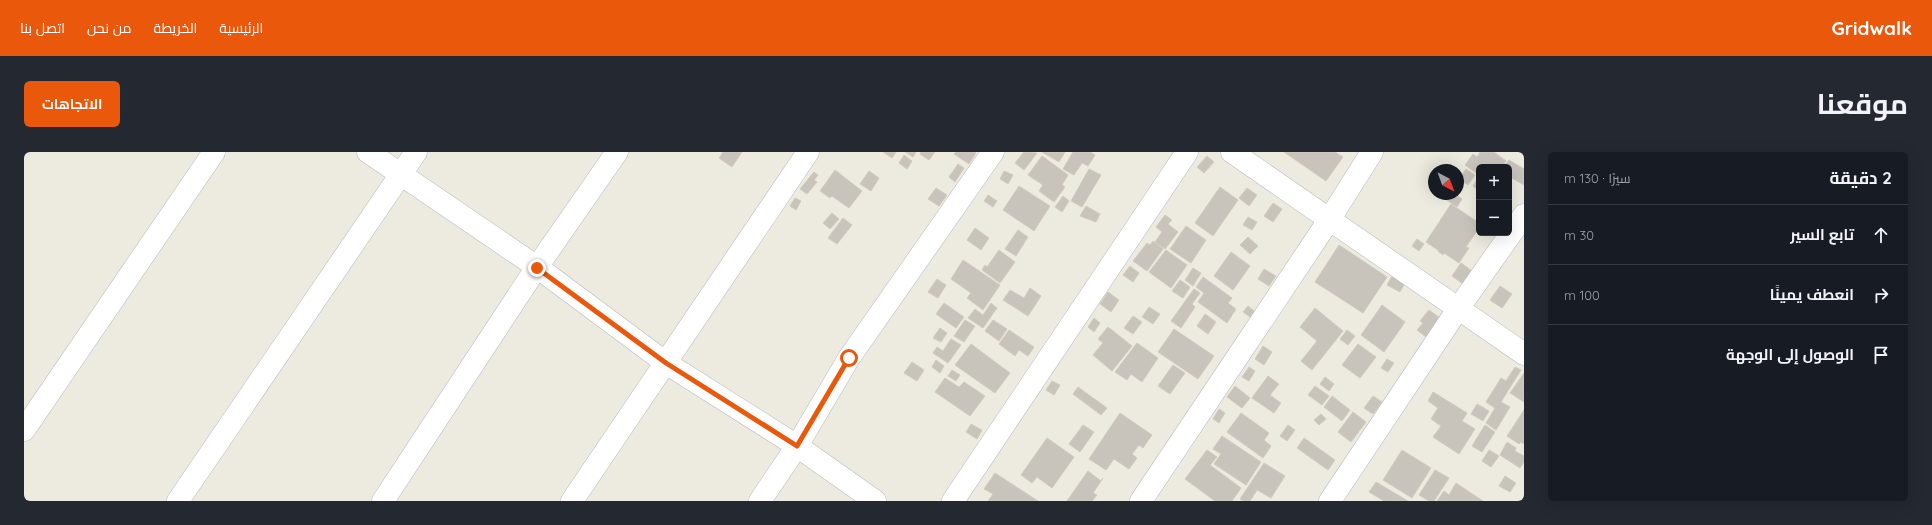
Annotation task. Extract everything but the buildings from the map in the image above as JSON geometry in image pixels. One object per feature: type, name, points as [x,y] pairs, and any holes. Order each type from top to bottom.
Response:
[{"type":"street","points":[[24,430],[214,152]]},
{"type":"street","points":[[368,152],[537,268],[666,363],[797,446],[875,501]]},
{"type":"street","points":[[178,501],[416,152]]},
{"type":"street","points":[[383,501],[537,268],[617,152]]},
{"type":"street","points":[[572,501],[808,152]]},
{"type":"street","points":[[760,501],[797,446],[849,358],[993,152]]},
{"type":"street","points":[[953,501],[1187,152]]},
{"type":"street","points":[[1232,152],[1524,354]]},
{"type":"street","points":[[1141,501],[1329,220],[1372,152]]},
{"type":"street","points":[[1330,501],[1458,309],[1524,215]]},
{"type":"route","points":[[537,268],[666,363],[797,446],[849,358]]}]
